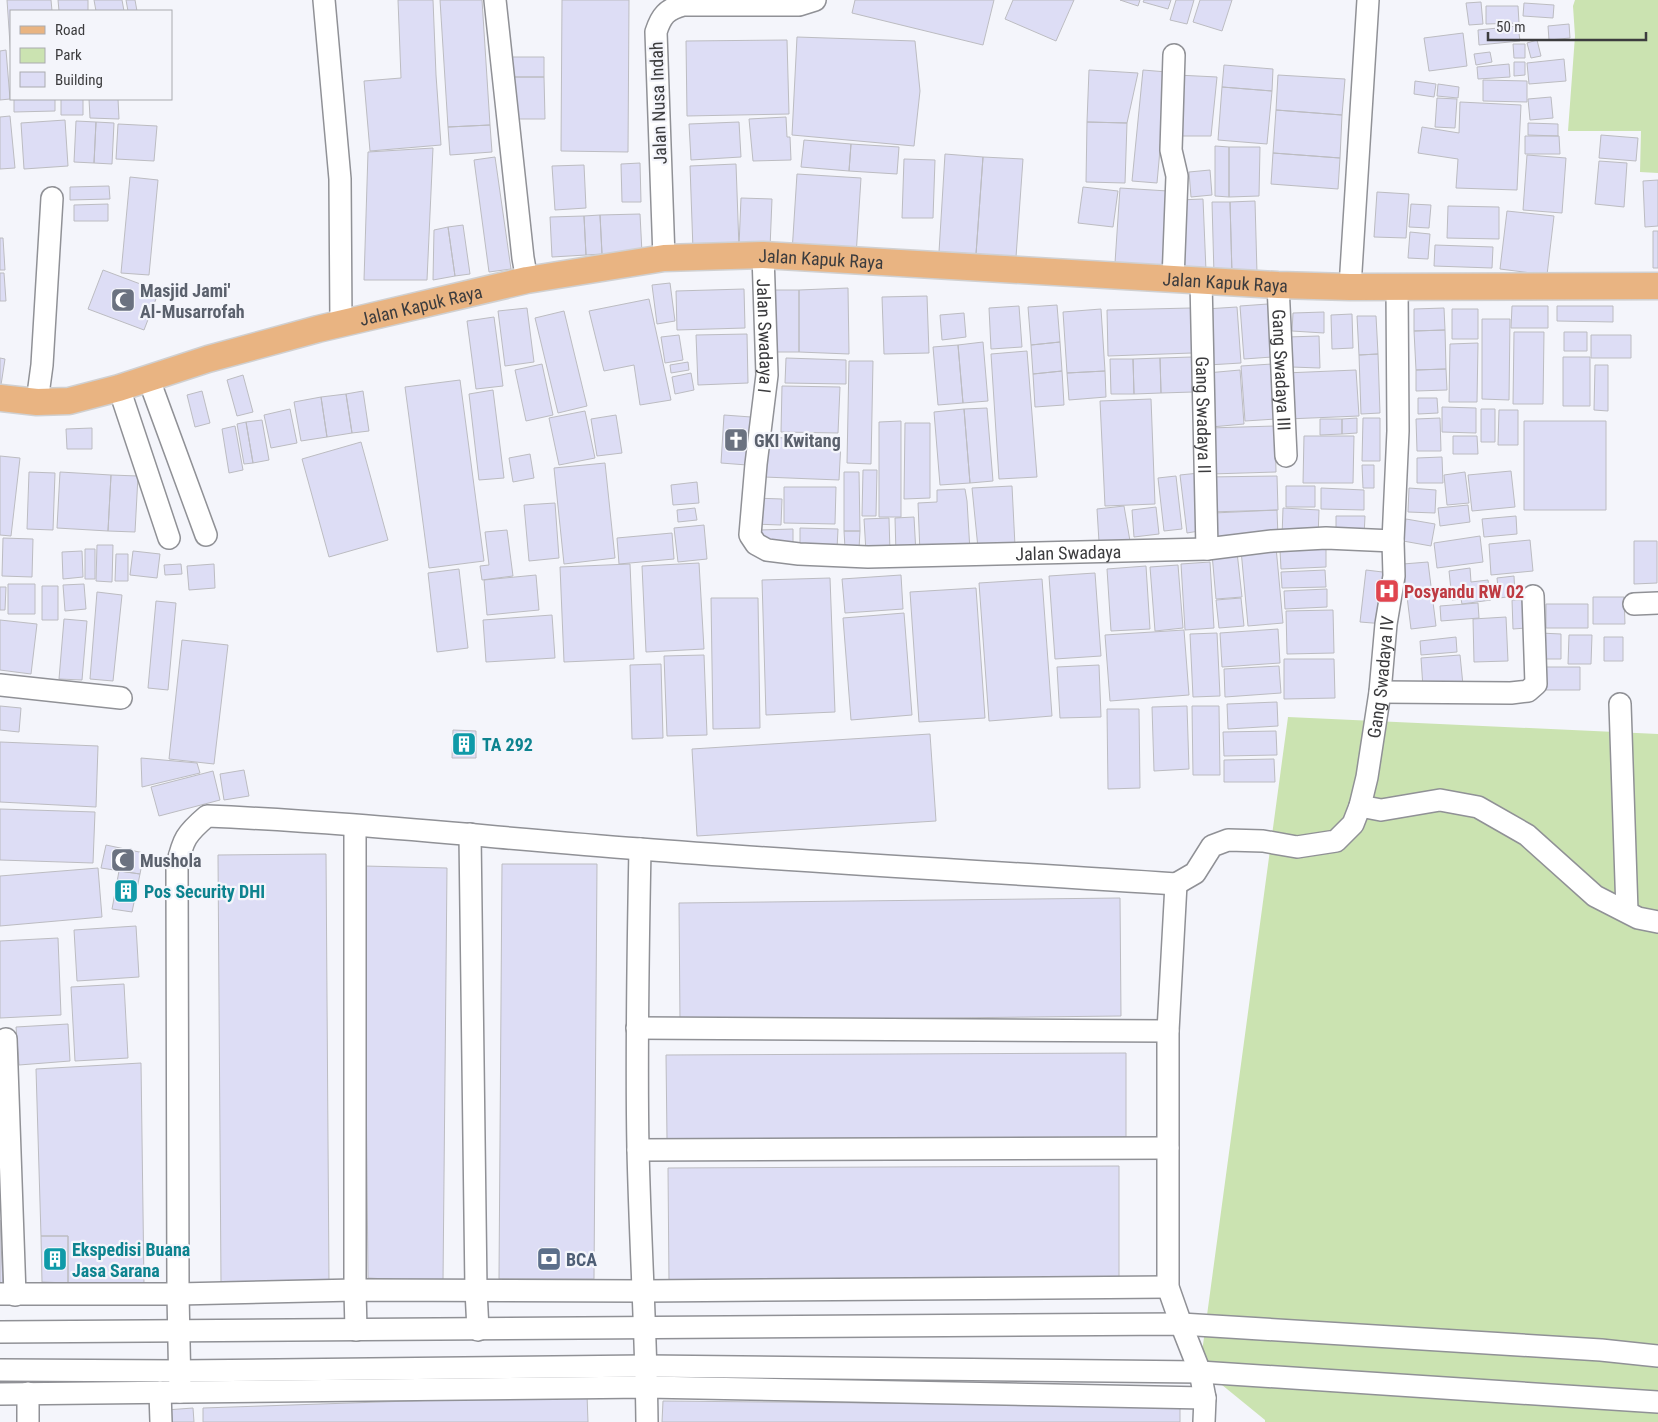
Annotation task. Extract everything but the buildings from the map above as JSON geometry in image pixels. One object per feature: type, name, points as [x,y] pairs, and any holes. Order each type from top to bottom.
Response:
[{"type":"main road","name":"Jalan Kapuk Raya","points":[[0,398],[36,402],[70,401],[260,345],[341,324],[527,280],[664,258],[763,255],[1278,285],[1350,287],[1658,286]]},
{"type":"street","points":[[324,0],[340,179],[341,324]]},
{"type":"street","points":[[495,0],[527,280]]},
{"type":"street","name":"Jalan Nusa Indah","points":[[664,258],[656,32],[664,13],[673,7],[683,5],[799,5],[815,0]]},
{"type":"street","points":[[1350,287],[1368,0]]},
{"type":"street","points":[[1174,55],[1171,150],[1177,176],[1174,280]]},
{"type":"street","points":[[36,402],[42,365],[52,198]]},
{"type":"street","name":"Jalan Swadaya I","points":[[750,535],[756,464],[767,375],[763,255]]},
{"type":"street","name":"Gang Swadaya II","points":[[1201,281],[1207,549]]},
{"type":"street","name":"Gang Swadaya III","points":[[1278,285],[1286,456]]},
{"type":"street","name":"Gang Swadaya IV","points":[[1176,884],[1195,873],[1212,846],[1228,840],[1262,841],[1298,847],[1336,840],[1353,824],[1360,806],[1367,777],[1380,692],[1386,624],[1394,576],[1393,541],[1398,430],[1397,287]]},
{"type":"street","points":[[148,377],[206,535]]},
{"type":"street","points":[[119,388],[168,538]]},
{"type":"street","name":"Jalan Swadaya","points":[[750,535],[756,544],[767,550],[799,554],[858,556],[1207,549],[1263,542],[1326,538],[1393,541]]},
{"type":"street","points":[[1380,692],[1511,693],[1528,690],[1536,684],[1533,596]]},
{"type":"street","points":[[1634,604],[1658,603]]},
{"type":"street","points":[[0,685],[121,698]]},
{"type":"street","points":[[1620,704],[1626,911]]},
{"type":"street","points":[[1360,806],[1381,810],[1440,800],[1478,807],[1528,835],[1595,896],[1638,918],[1658,922]]},
{"type":"street","points":[[161,1422],[179,1371],[177,866],[182,845],[190,830],[207,816],[274,819],[640,849],[1176,884],[1168,1031],[1168,1287],[1200,1372],[1205,1398],[1204,1422]]},
{"type":"street","points":[[355,826],[356,1330]]},
{"type":"street","points":[[470,834],[478,1330]]},
{"type":"street","points":[[640,849],[637,1028],[638,1150],[647,1422]]},
{"type":"street","points":[[637,1028],[1168,1031]]},
{"type":"street","points":[[6,1040],[8,1295],[355,1290],[476,1290],[511,1292],[1168,1287]]},
{"type":"street","points":[[638,1150],[1168,1148]]},
{"type":"street","points":[[0,1332],[1181,1324],[1601,1350],[1658,1356]]},
{"type":"street","points":[[0,1370],[179,1371],[646,1366],[1200,1372],[1658,1402]]},
{"type":"street","points":[[0,1394],[647,1387],[1205,1398]]},
{"type":"street","points":[[28,1393],[28,1422]]},
{"type":"green space","points":[[1575,0],[1658,0],[1658,173],[1640,172],[1641,131],[1568,131],[1575,36],[1573,6]]},
{"type":"green space","points":[[1288,717],[1658,734],[1658,1422],[1265,1422],[1265,1420],[1200,1367]]},
{"type":"place","name":"Masjid Jami' Al-Musarrofah","points":[[123,300]]},
{"type":"place","name":"GKI Kwitang","points":[[736,440]]},
{"type":"place","name":"Posyandu RW 02","points":[[1387,591]]},
{"type":"place","name":"TA 292","points":[[464,744]]},
{"type":"place","name":"Mushola","points":[[123,860]]},
{"type":"place","name":"Pos Security DHI","points":[[126,891]]},
{"type":"place","name":"Ekspedisi Buana Jasa Sarana","points":[[55,1259]]},
{"type":"place","name":"BCA","points":[[549,1259]]}]
